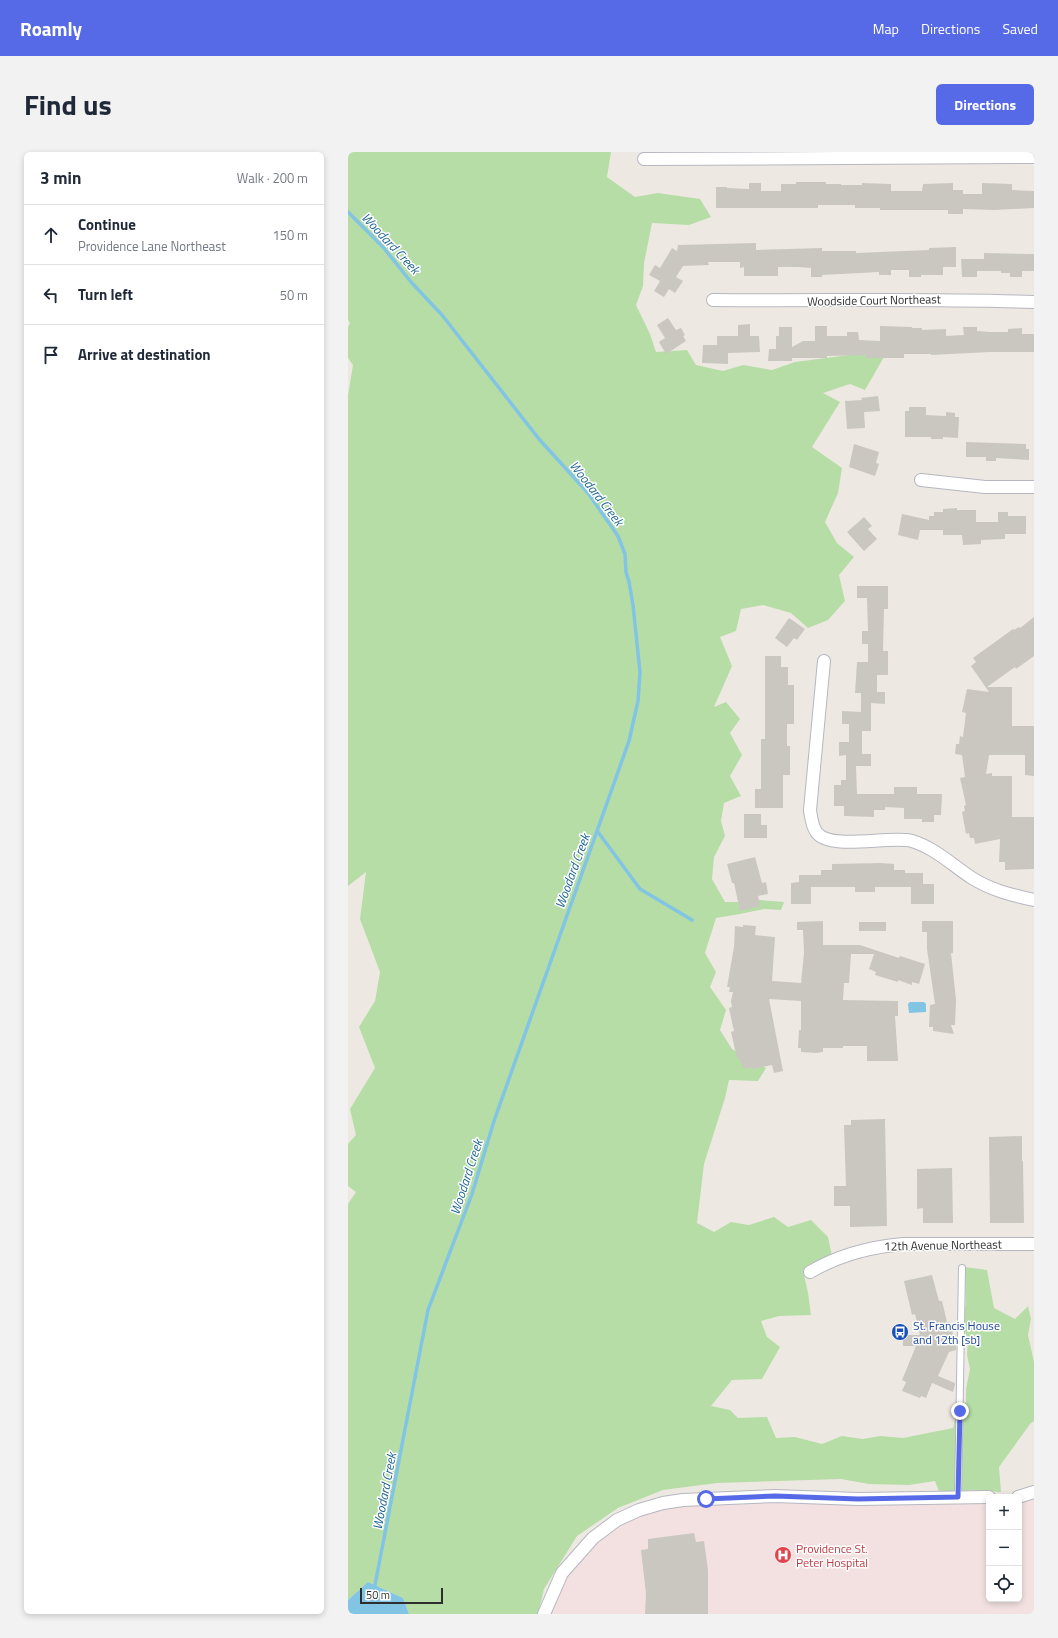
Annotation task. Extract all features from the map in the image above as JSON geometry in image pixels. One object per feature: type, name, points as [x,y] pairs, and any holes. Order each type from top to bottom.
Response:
[{"type":"street","points":[[644,159],[1034,157]]},
{"type":"street","name":"Woodside Court Northeast","points":[[713,300],[809,301],[975,299],[1034,302]]},
{"type":"street","points":[[921,480],[985,487],[1034,487]]},
{"type":"street","points":[[824,661],[810,810],[813,824],[817,833],[830,841],[912,841],[930,849],[992,890],[1034,900]]},
{"type":"street","name":"12th Avenue Northeast","points":[[810,1272],[822,1264],[852,1252],[886,1245],[1034,1244]]},
{"type":"street","points":[[1022,1496],[1034,1492]]},
{"type":"street","points":[[544,1614],[562,1573],[593,1538],[617,1520],[639,1510],[663,1503],[683,1500],[775,1496],[858,1499],[986,1497]]},
{"type":"lane","points":[[958,1497],[962,1268]]},
{"type":"shaded area","name":"Providence St. Peter Hospital","points":[[1034,1492],[1034,1614],[544,1614],[548,1604],[593,1538],[663,1503],[986,1497],[986,1602],[1022,1602],[1022,1496]]},
{"type":"green space","points":[[348,152],[611,152],[607,177],[635,197],[658,193],[700,199],[711,217],[689,225],[652,223],[644,263],[643,286],[636,305],[650,334],[656,352],[687,350],[696,365],[723,371],[743,365],[772,370],[795,362],[888,350],[865,390],[850,384],[823,393],[840,402],[812,447],[842,468],[838,493],[825,522],[837,543],[854,557],[839,575],[845,601],[828,620],[808,628],[791,613],[763,605],[741,609],[736,631],[720,637],[732,666],[714,707],[726,702],[740,719],[730,733],[742,755],[730,776],[741,796],[724,803],[721,821],[725,836],[714,857],[712,879],[725,902],[760,900],[784,902],[781,910],[764,909],[716,918],[705,953],[716,972],[710,987],[726,1010],[720,1030],[732,1049],[766,1068],[758,1081],[729,1080],[725,1098],[704,1164],[697,1223],[714,1232],[731,1222],[749,1225],[774,1217],[788,1227],[811,1220],[828,1237],[832,1256],[803,1270],[811,1315],[779,1316],[761,1321],[767,1337],[780,1347],[762,1379],[732,1380],[711,1406],[730,1410],[738,1418],[767,1417],[776,1438],[795,1437],[822,1444],[842,1436],[863,1439],[880,1436],[903,1438],[953,1428],[955,1419],[966,1402],[966,1389],[970,1369],[967,1355],[968,1340],[961,1321],[966,1305],[965,1267],[987,1270],[994,1308],[1015,1319],[1028,1306],[1031,1319],[1028,1335],[1034,1362],[1034,1421],[1030,1424],[999,1467],[1001,1492],[971,1490],[940,1494],[935,1481],[909,1485],[869,1484],[841,1479],[717,1483],[663,1490],[618,1508],[577,1536],[544,1589],[538,1614],[409,1614],[403,1598],[368,1582],[348,1600],[348,1204],[356,1192],[348,1186],[348,1144],[356,1135],[350,1109],[375,1068],[359,1027],[375,1001],[380,972],[360,919],[366,872],[348,886],[348,395],[353,365],[348,358],[348,327],[350,323],[348,320]]},
{"type":"water","points":[[910,1002],[924,1002],[926,1004],[926,1012],[909,1013],[908,1004]]},
{"type":"water","points":[[368,1582],[403,1598],[409,1614],[348,1614],[348,1600]]},
{"type":"building","points":[[796,182],[826,182],[826,184],[841,185],[862,185],[862,183],[891,184],[891,191],[922,191],[923,184],[953,183],[953,190],[963,190],[963,194],[982,194],[982,183],[1012,184],[1012,190],[1034,191],[1034,208],[994,210],[963,209],[963,214],[948,214],[948,210],[880,210],[880,208],[855,208],[855,205],[818,205],[818,208],[716,208],[716,187],[749,189],[749,183],[761,183],[761,191],[781,191],[781,184],[796,184]]},
{"type":"building","points":[[756,243],[756,250],[822,248],[822,251],[856,251],[856,253],[929,250],[929,248],[956,247],[956,267],[943,267],[943,275],[921,275],[921,277],[909,277],[909,270],[891,270],[891,275],[879,275],[879,272],[811,277],[811,268],[798,267],[778,267],[778,276],[744,276],[744,267],[740,268],[740,262],[708,262],[709,265],[683,266],[676,277],[683,281],[675,293],[669,289],[664,297],[654,291],[660,281],[649,275],[655,265],[660,268],[672,248],[677,251],[678,245]]},
{"type":"building","points":[[984,253],[1034,254],[1034,271],[1022,271],[1022,277],[1010,277],[1010,273],[1001,273],[1001,271],[977,271],[977,277],[962,277],[961,259],[984,259]]},
{"type":"building","points":[[668,318],[676,330],[681,328],[685,335],[683,336],[686,341],[666,354],[659,342],[665,338],[657,325]]},
{"type":"building","points":[[750,324],[750,336],[759,336],[760,352],[728,353],[728,364],[702,363],[703,345],[717,345],[717,336],[738,336],[738,325]]},
{"type":"building","points":[[815,326],[827,326],[827,336],[847,336],[847,332],[858,332],[859,340],[880,341],[880,326],[912,327],[922,328],[922,330],[946,329],[946,336],[964,335],[963,327],[977,327],[977,331],[990,332],[1008,332],[1008,329],[1022,328],[1022,334],[1034,334],[1034,352],[990,352],[931,355],[904,354],[904,358],[866,358],[866,355],[827,356],[827,358],[792,358],[792,361],[768,361],[769,349],[776,349],[776,336],[779,336],[779,327],[792,327],[792,347],[803,341],[815,341]]},
{"type":"building","points":[[878,396],[880,411],[864,412],[865,428],[847,429],[845,401],[862,400],[861,398]]},
{"type":"building","points":[[909,407],[926,407],[926,415],[946,416],[946,412],[955,413],[955,417],[959,417],[958,438],[943,437],[943,439],[931,439],[931,437],[905,437],[905,411],[909,411]]},
{"type":"building","points":[[966,442],[1026,444],[1026,449],[1029,449],[1029,460],[996,458],[996,461],[986,461],[986,457],[966,457]]},
{"type":"building","points":[[854,444],[879,452],[876,463],[879,464],[875,476],[849,467]]},
{"type":"building","points":[[957,508],[957,510],[976,510],[976,522],[998,522],[998,512],[1008,512],[1008,516],[1026,516],[1026,534],[1005,534],[1005,539],[981,540],[981,544],[963,545],[962,535],[943,535],[943,530],[920,530],[918,540],[898,535],[902,514],[929,520],[929,516],[934,516],[934,512],[943,512],[943,509]]},
{"type":"building","points":[[864,517],[872,526],[868,529],[877,539],[864,551],[847,532]]},
{"type":"building","points":[[857,586],[888,586],[888,609],[884,609],[883,651],[888,651],[888,675],[877,675],[877,692],[885,692],[885,704],[871,703],[871,731],[862,731],[862,754],[871,754],[871,766],[856,766],[857,794],[894,794],[894,787],[917,787],[917,794],[942,794],[941,815],[934,815],[934,822],[922,822],[922,819],[904,819],[904,808],[885,807],[885,810],[874,810],[874,817],[844,816],[844,806],[834,806],[834,785],[841,785],[841,780],[846,780],[846,755],[839,756],[839,742],[849,742],[849,724],[842,724],[842,711],[861,712],[861,693],[855,693],[857,662],[868,662],[868,644],[862,644],[862,631],[868,631],[867,598],[857,598]]},
{"type":"building","points":[[1034,617],[1034,656],[1016,669],[1015,667],[987,687],[1012,687],[1012,726],[1034,726],[1034,776],[1025,775],[1025,755],[989,755],[986,774],[992,773],[992,776],[1012,776],[1012,817],[1034,817],[1034,869],[1005,870],[1005,862],[999,862],[1000,839],[975,844],[974,838],[970,838],[969,833],[966,834],[962,812],[965,811],[964,806],[966,805],[960,778],[965,777],[962,755],[955,754],[956,744],[959,744],[960,736],[963,737],[966,713],[962,712],[967,689],[989,692],[971,666],[976,662],[973,658],[1013,629],[1020,628]]},
{"type":"building","points":[[789,618],[805,629],[797,640],[794,638],[787,647],[775,638]]},
{"type":"building","points":[[765,656],[781,656],[781,667],[788,667],[788,685],[794,685],[794,724],[787,724],[787,746],[790,746],[790,775],[783,775],[783,808],[755,808],[755,789],[761,789],[761,739],[765,739]]},
{"type":"building","points":[[744,814],[761,814],[761,825],[767,825],[767,838],[744,838]]},
{"type":"building","points":[[755,857],[762,883],[766,882],[768,894],[758,896],[760,906],[740,911],[734,883],[732,883],[727,864]]},
{"type":"building","points":[[832,864],[894,864],[894,870],[905,870],[905,873],[923,873],[923,884],[934,884],[934,904],[911,904],[911,887],[875,887],[875,892],[855,892],[855,887],[811,887],[811,904],[791,904],[791,883],[799,882],[799,875],[821,875],[821,870],[832,870]]},
{"type":"building","points":[[823,921],[823,945],[860,945],[899,958],[900,956],[925,964],[919,984],[912,982],[912,985],[875,975],[876,972],[869,969],[874,954],[851,954],[849,983],[844,983],[843,1000],[898,1001],[898,1016],[895,1016],[898,1061],[867,1061],[867,1046],[823,1048],[823,1052],[816,1053],[801,1052],[801,1048],[798,1048],[799,1030],[801,1030],[801,1001],[769,999],[783,1071],[774,1073],[772,1065],[744,1069],[739,1057],[737,1058],[731,1032],[734,1031],[729,1008],[732,1007],[731,1001],[733,992],[729,992],[730,987],[727,987],[734,947],[735,926],[756,926],[755,935],[775,937],[772,981],[801,983],[804,953],[803,930],[797,930],[797,922]]},
{"type":"building","points":[[922,921],[953,921],[953,953],[951,953],[956,1000],[955,1025],[951,1025],[954,1034],[933,1031],[933,1027],[929,1027],[930,1005],[935,1004],[927,949],[927,932],[922,932]]},
{"type":"building","points":[[859,922],[886,922],[886,931],[859,931]]},
{"type":"building","points":[[885,1119],[887,1226],[850,1227],[850,1206],[834,1206],[834,1186],[846,1186],[844,1125],[851,1125],[851,1120]]},
{"type":"building","points":[[1022,1136],[1024,1223],[990,1223],[989,1137]]},
{"type":"building","points":[[952,1168],[953,1223],[923,1223],[923,1208],[917,1209],[917,1169]]},
{"type":"building","points":[[932,1275],[939,1301],[942,1301],[947,1322],[950,1322],[956,1347],[956,1350],[949,1352],[938,1376],[955,1383],[955,1385],[953,1392],[932,1383],[926,1398],[921,1396],[920,1398],[902,1391],[906,1382],[902,1380],[916,1346],[903,1346],[903,1335],[920,1335],[915,1314],[912,1315],[904,1281]]},
{"type":"building","points":[[694,1533],[696,1542],[704,1541],[708,1570],[708,1614],[645,1614],[646,1594],[641,1550],[648,1549],[648,1539]]},
{"type":"waterway","name":"Woodard Creek","points":[[348,212],[383,247],[411,282],[442,315],[539,439],[588,493],[618,536],[625,554],[626,572],[633,605],[640,672],[638,701],[629,741],[494,1121],[472,1194],[428,1310],[374,1590]]},
{"type":"waterway","points":[[598,832],[640,889],[692,920]]},
{"type":"place","name":"St. Francis House and 12th [sb]","points":[[900,1332]]},
{"type":"place","name":"Providence St. Peter Hospital","points":[[783,1555]]},
{"type":"route","points":[[706,1499],[775,1496],[858,1499],[958,1497],[960,1411]]}]
